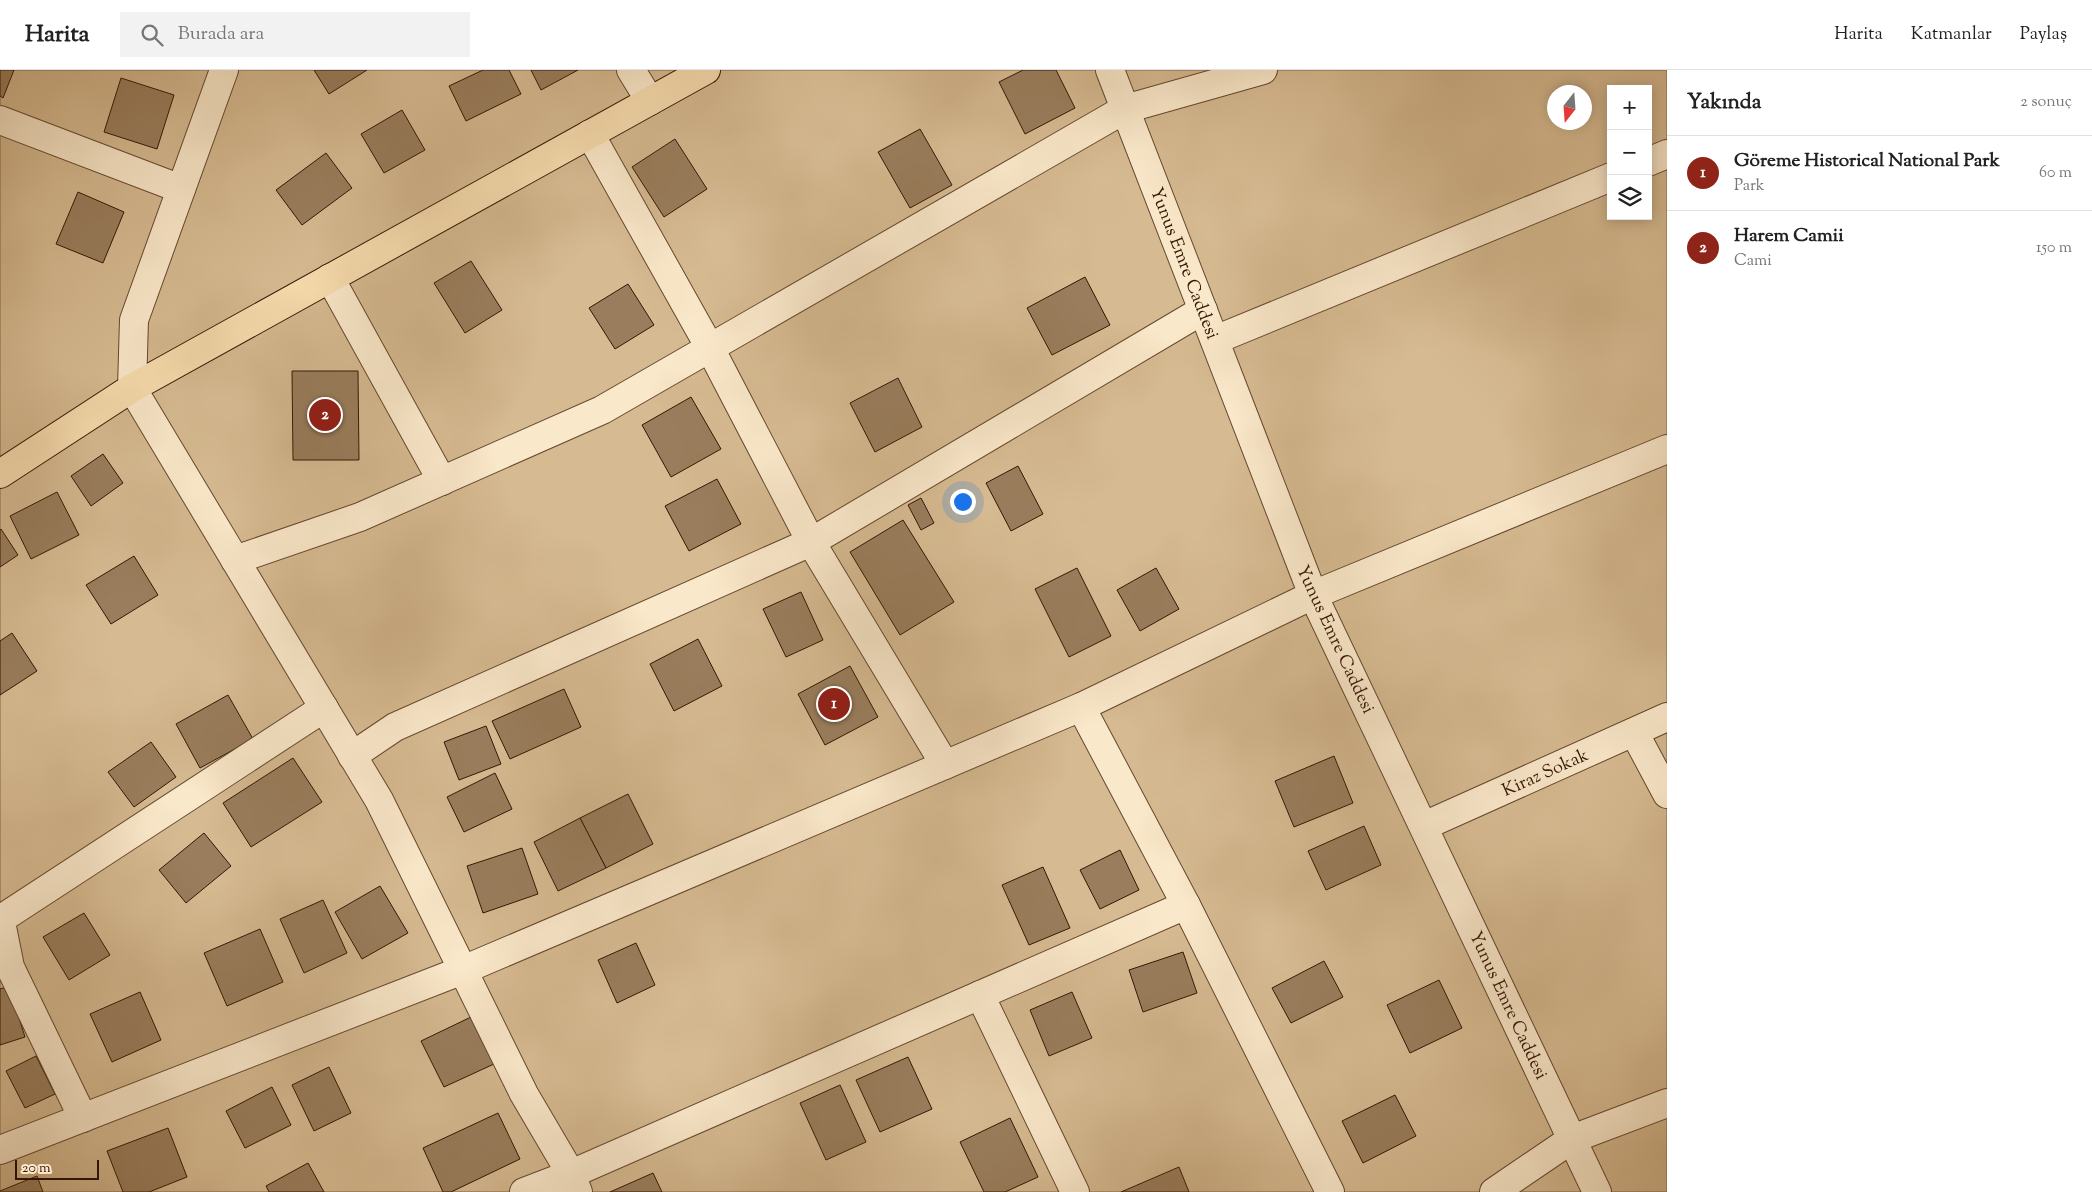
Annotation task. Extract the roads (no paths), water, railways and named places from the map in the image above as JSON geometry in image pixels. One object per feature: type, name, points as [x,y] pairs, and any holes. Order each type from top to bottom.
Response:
[{"type":"main road","points":[[0,474],[132,388],[706,70]]},
{"type":"street","points":[[224,70],[134,320],[132,388],[379,800],[524,1094],[574,1183]]},
{"type":"street","points":[[631,70],[650,101]]},
{"type":"street","name":"Yunus Emre Caddesi","points":[[1110,70],[1314,595],[1597,1192]]},
{"type":"street","points":[[235,560],[360,517],[602,410],[1125,109],[1263,70]]},
{"type":"street","points":[[0,120],[181,189]]},
{"type":"street","points":[[590,134],[710,348],[811,542],[945,765]]},
{"type":"street","points":[[1652,160],[1667,154]]},
{"type":"street","points":[[1215,340],[1607,179]]},
{"type":"street","points":[[330,278],[442,481]]},
{"type":"street","points":[[352,756],[395,727],[811,542],[1203,310]]},
{"type":"street","points":[[0,1150],[463,970],[1081,707],[1314,595],[1667,449]]},
{"type":"street","points":[[1081,707],[1186,905],[1330,1192]]},
{"type":"street","points":[[83,1118],[10,967],[0,918],[324,708]]},
{"type":"street","name":"Kiraz Sokak","points":[[1424,826],[1667,717]]},
{"type":"street","points":[[1634,732],[1667,794]]},
{"type":"street","points":[[524,1192],[574,1183],[980,994],[1186,905]]},
{"type":"street","points":[[980,994],[1075,1192]]},
{"type":"street","points":[[1494,1192],[1572,1139],[1667,1103]]},
{"type":"place","name":"Harem Camii","points":[[325,415]]},
{"type":"place","name":"Göreme Historical National Park","points":[[834,704]]}]
